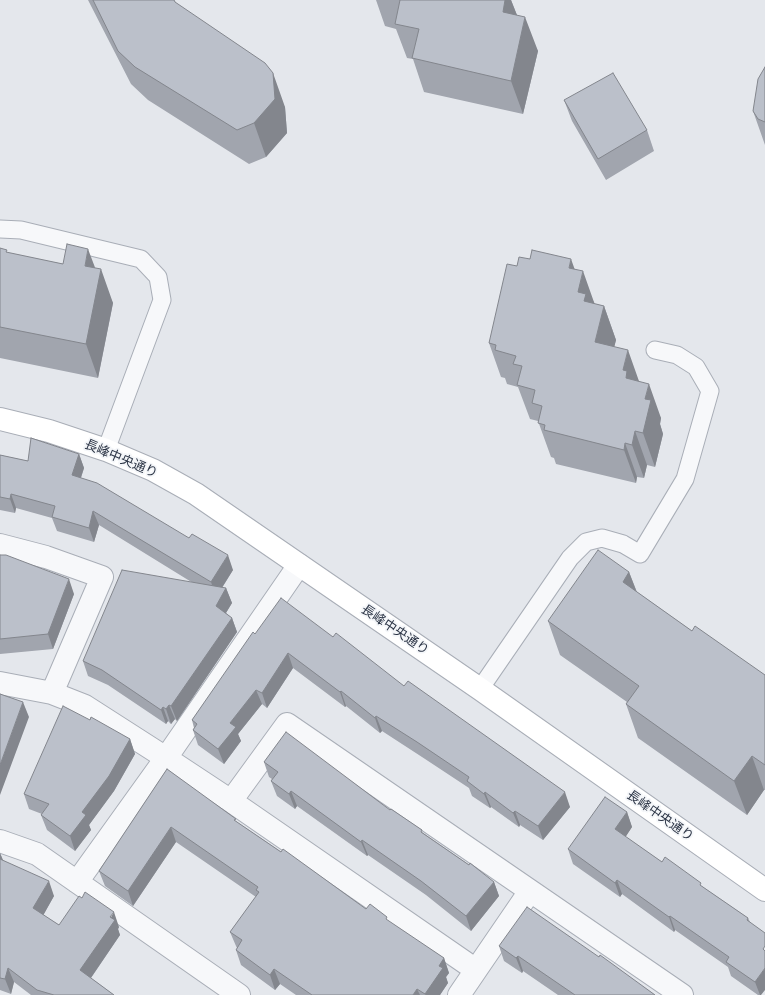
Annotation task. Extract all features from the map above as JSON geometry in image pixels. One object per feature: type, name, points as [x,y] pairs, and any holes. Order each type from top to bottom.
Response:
[{"type":"street","name":"長峰中央通り","points":[[0,419],[50,431],[106,450],[152,470],[196,494],[480,689],[765,890]]},
{"type":"street","points":[[0,545],[46,556],[102,577],[52,693]]},
{"type":"street","points":[[76,882],[166,758],[299,565]]},
{"type":"street","points":[[0,683],[52,693],[85,706],[231,801],[476,970]]},
{"type":"street","points":[[231,801],[287,724],[682,995]]},
{"type":"street","points":[[0,841],[37,854],[239,995]]},
{"type":"street","points":[[459,995],[530,891]]},
{"type":"lane","points":[[0,229],[21,230],[141,259],[158,277],[162,300],[106,450]]},
{"type":"lane","points":[[480,689],[570,558],[586,542],[602,538],[623,544],[640,554],[685,479],[710,391],[696,367],[676,355],[655,350]]},
{"type":"building","points":[[93,0],[174,0],[265,63],[273,73],[275,99],[254,123],[237,130],[135,67],[118,51]]},
{"type":"building","points":[[400,0],[505,0],[503,12],[525,17],[511,81],[412,58],[419,29],[395,24]]},
{"type":"building","points":[[765,67],[765,122],[758,119],[753,111],[758,79]]},
{"type":"building","points":[[613,73],[647,130],[598,159],[564,100]]},
{"type":"building","points":[[67,244],[88,249],[85,266],[101,269],[86,344],[0,327],[0,248],[7,250],[6,252],[63,264]]},
{"type":"building","points":[[532,250],[571,259],[569,268],[583,271],[578,292],[586,294],[584,301],[604,306],[595,342],[628,350],[623,370],[627,371],[626,378],[649,384],[645,399],[651,400],[643,433],[635,431],[632,445],[625,443],[624,450],[544,430],[545,425],[538,423],[542,406],[532,403],[535,390],[517,385],[522,366],[513,364],[516,356],[495,350],[496,345],[489,343],[507,264],[517,266],[519,257],[530,259]]},
{"type":"building","points":[[31,438],[79,454],[72,475],[97,483],[189,538],[192,534],[228,555],[211,582],[93,511],[89,528],[52,517],[55,506],[11,494],[10,499],[0,497],[0,455],[28,461]]},
{"type":"building","points":[[598,550],[629,572],[623,582],[692,631],[695,626],[765,675],[765,765],[752,756],[734,781],[626,704],[639,686],[548,621]]},
{"type":"building","points":[[0,555],[6,555],[69,579],[48,634],[0,639]]},
{"type":"building","points":[[122,570],[226,588],[216,606],[232,618],[171,706],[169,705],[166,709],[163,707],[161,710],[102,670],[83,661]]},
{"type":"building","points":[[281,598],[333,637],[336,633],[404,686],[408,681],[565,792],[538,826],[515,811],[513,813],[485,792],[484,794],[467,781],[469,777],[376,716],[375,718],[341,691],[340,692],[288,653],[262,693],[256,690],[230,723],[236,727],[218,749],[193,730],[197,724],[192,720],[253,632],[255,634]]},
{"type":"building","points":[[0,694],[23,702],[0,765]]},
{"type":"building","points":[[63,706],[90,720],[91,717],[130,739],[109,776],[82,812],[86,815],[70,836],[41,815],[49,804],[24,794]]},
{"type":"building","points":[[286,732],[390,810],[391,809],[422,830],[421,832],[469,865],[470,863],[494,882],[466,916],[421,881],[362,840],[361,842],[291,791],[289,794],[271,781],[278,772],[264,762]]},
{"type":"building","points":[[167,769],[236,819],[234,820],[281,852],[283,849],[366,909],[370,904],[387,917],[386,919],[444,958],[439,966],[443,968],[425,994],[417,989],[413,995],[312,995],[274,969],[270,975],[236,950],[242,940],[230,932],[259,892],[256,890],[258,887],[171,827],[128,891],[99,871]]},
{"type":"building","points":[[605,797],[627,812],[615,829],[662,862],[665,857],[701,883],[700,885],[748,918],[747,920],[765,933],[765,946],[763,949],[765,951],[765,968],[755,982],[726,962],[729,957],[617,880],[615,883],[568,849]]},
{"type":"building","points":[[0,859],[49,881],[33,908],[59,925],[79,896],[82,898],[85,892],[114,912],[110,917],[115,920],[80,970],[114,995],[54,995],[37,990],[8,968],[5,979],[0,978]]},
{"type":"building","points":[[527,907],[599,957],[600,955],[655,995],[575,995],[518,956],[516,958],[499,946]]}]
